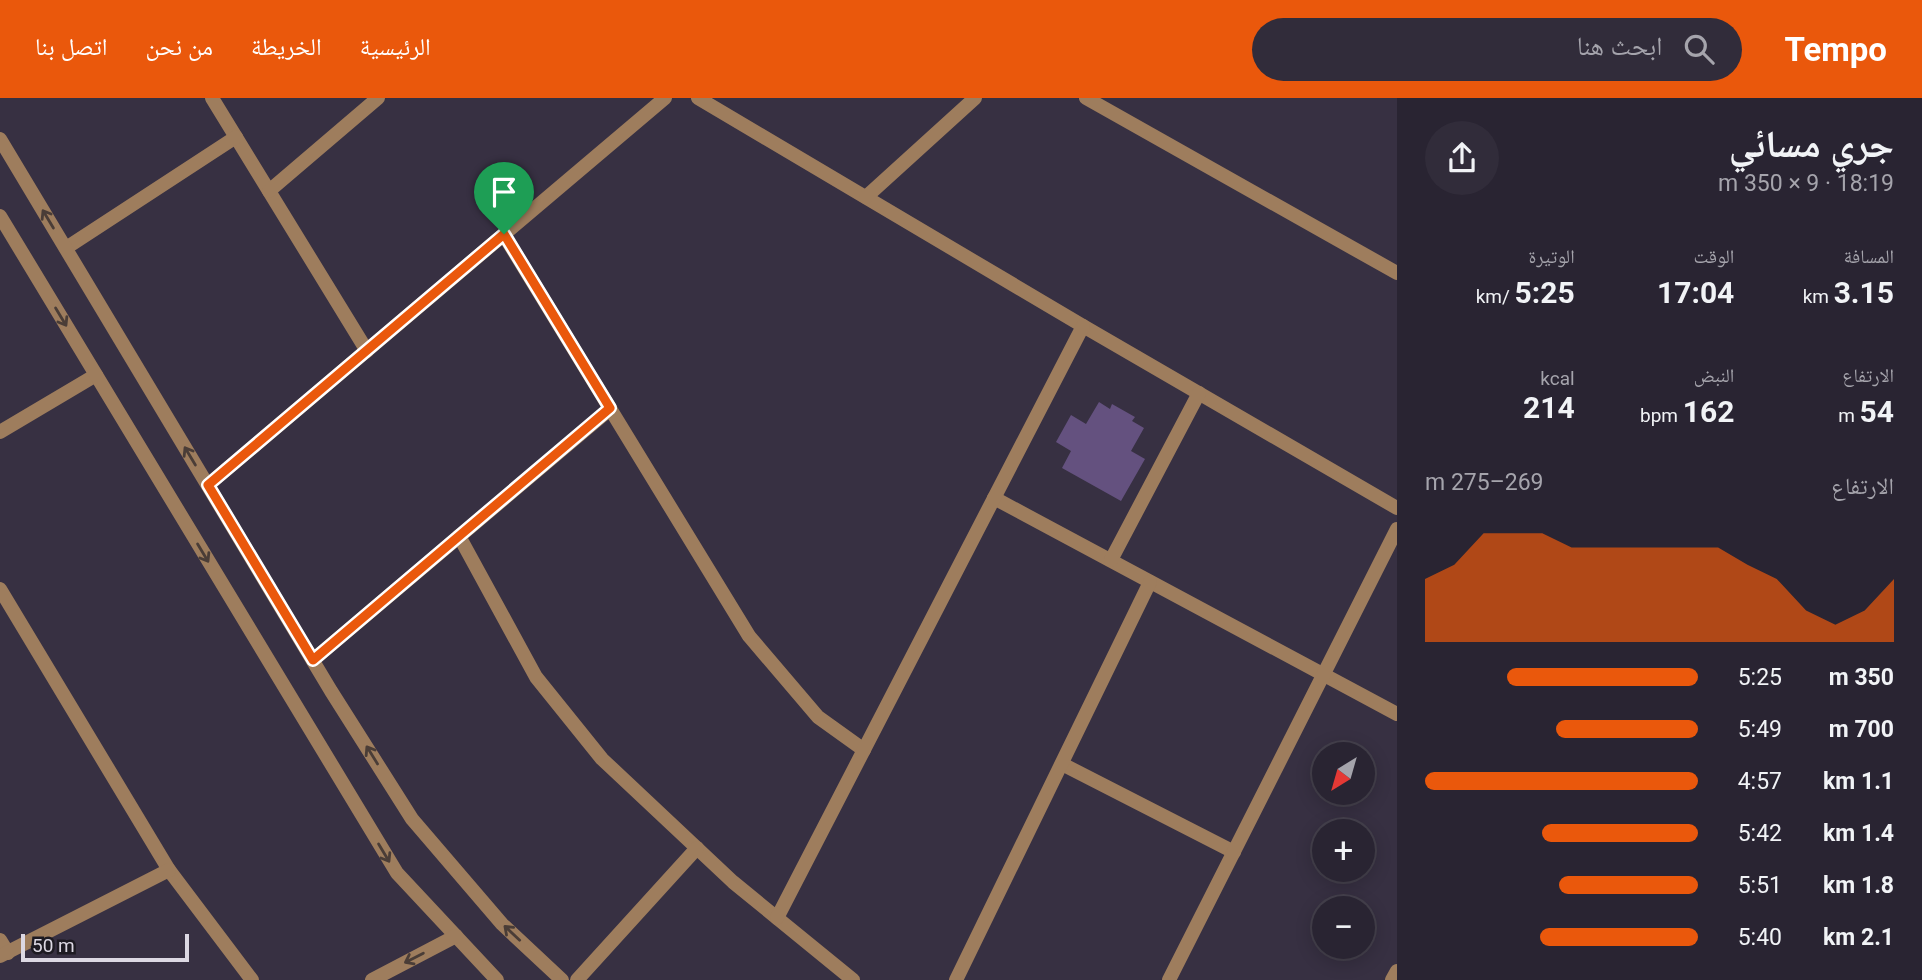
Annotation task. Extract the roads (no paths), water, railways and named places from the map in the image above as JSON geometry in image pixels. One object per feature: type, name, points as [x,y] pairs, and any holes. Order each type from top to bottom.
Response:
[{"type":"street","points":[[212,98],[367,351]]},
{"type":"street","points":[[269,191],[378,98]]},
{"type":"street","points":[[208,485],[665,98]]},
{"type":"street","points":[[698,98],[1397,508]]},
{"type":"street","points":[[866,197],[975,98]]},
{"type":"street","points":[[1086,98],[1397,273]]},
{"type":"street","points":[[66,248],[236,137]]},
{"type":"street","points":[[0,139],[313,660],[412,819],[502,923],[562,980]]},
{"type":"street","points":[[0,216],[397,873],[494,976]]},
{"type":"street","points":[[504,234],[749,636],[818,717],[864,750]]},
{"type":"street","points":[[0,248],[15,240]]},
{"type":"street","points":[[777,918],[1083,326]]},
{"type":"street","points":[[0,432],[96,375]]},
{"type":"street","points":[[1111,561],[1199,393]]},
{"type":"street","points":[[313,660],[610,408]]},
{"type":"street","points":[[994,498],[1397,714]]},
{"type":"street","points":[[1170,980],[1397,529]]},
{"type":"street","points":[[459,537],[536,677],[602,759],[733,882],[853,980]]},
{"type":"street","points":[[956,980],[1150,582]]},
{"type":"street","points":[[0,589],[169,870],[252,980]]},
{"type":"street","points":[[1062,764],[1234,852]]},
{"type":"street","points":[[578,980],[697,848]]},
{"type":"street","points":[[3,950],[169,870]]},
{"type":"street","points":[[372,980],[456,936]]},
{"type":"street","points":[[1392,980],[1397,971]]},
{"type":"street","points":[[477,980],[494,976]]}]
